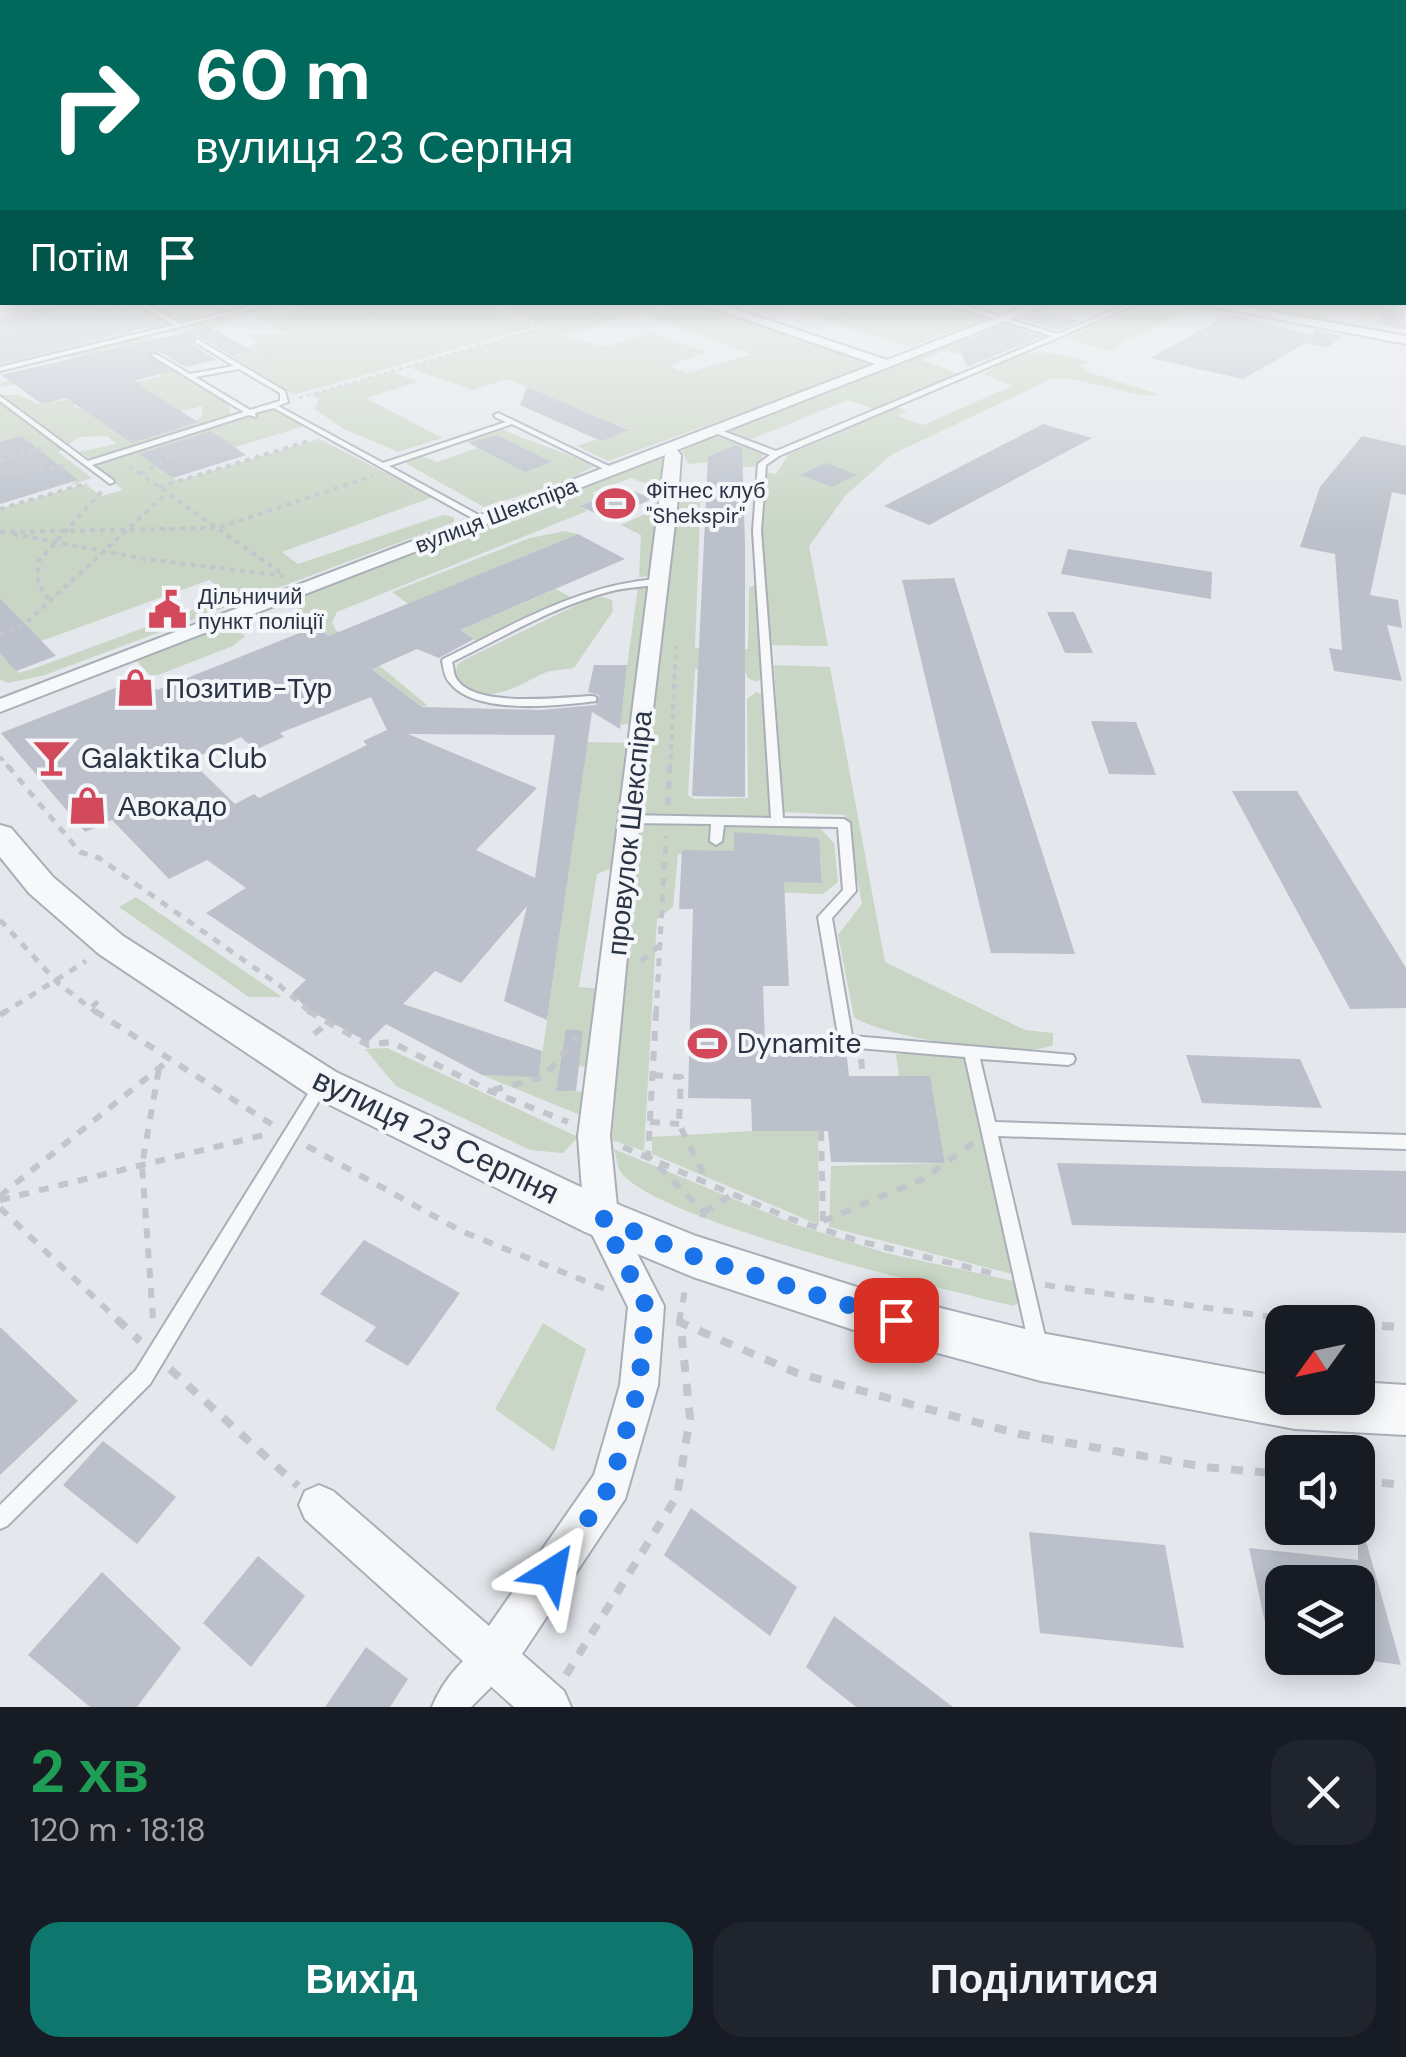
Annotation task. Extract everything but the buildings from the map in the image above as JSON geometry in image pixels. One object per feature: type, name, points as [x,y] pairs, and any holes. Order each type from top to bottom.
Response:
[{"type":"street","name":"вулиця Шекспіра","points":[[3,700],[863,374]]},
{"type":"street","name":"провулок Шекспіра","points":[[602,1218],[594,1136],[673,460],[669,449]]},
{"type":"street","name":"вулиця 23 Серпня","points":[[0,835],[40,884],[111,945],[322,1083],[602,1218],[693,1256],[860,1310],[1041,1357],[1295,1404],[1406,1410]]},
{"type":"street","points":[[450,1707],[462,1688],[493,1659],[611,1485],[662,1314],[602,1218]]},
{"type":"street","points":[[319,1505],[547,1707]]},
{"type":"lane","points":[[185,374],[253,415]]},
{"type":"lane","points":[[189,376],[205,374]]},
{"type":"lane","points":[[252,374],[283,392],[281,405]]},
{"type":"lane","points":[[778,822],[758,530],[762,464],[776,454],[968,374]]},
{"type":"lane","points":[[0,398],[108,480]]},
{"type":"lane","points":[[87,464],[281,405]]},
{"type":"lane","points":[[281,405],[326,436],[481,520]]},
{"type":"lane","points":[[498,415],[613,470]]},
{"type":"lane","points":[[386,468],[512,422]]},
{"type":"lane","points":[[717,432],[776,454]]},
{"type":"lane","points":[[592,699],[484,700],[464,695],[447,672],[448,661],[596,592],[638,581],[659,582]]},
{"type":"lane","points":[[628,820],[844,823],[850,892],[824,917],[846,1041],[1068,1059]]},
{"type":"lane","points":[[716,842],[718,820]]},
{"type":"lane","points":[[972,1052],[1041,1357]]},
{"type":"lane","points":[[0,1518],[143,1377],[322,1083]]},
{"type":"lane","points":[[990,1129],[1406,1142]]},
{"type":"path","points":[[281,405],[385,374]]},
{"type":"path","points":[[159,487],[326,436]]},
{"type":"path","points":[[0,460],[17,452],[60,443]]},
{"type":"path","points":[[115,456],[302,588]]},
{"type":"path","points":[[0,474],[87,464]]},
{"type":"path","points":[[0,532],[218,528],[386,468]]},
{"type":"path","points":[[0,509],[63,487],[108,480]]},
{"type":"path","points":[[49,599],[38,584],[38,562],[108,480]]},
{"type":"path","points":[[0,634],[25,624],[167,492]]},
{"type":"path","points":[[304,493],[310,497]]},
{"type":"path","points":[[256,509],[262,513]]},
{"type":"path","points":[[0,532],[102,551],[285,576]]},
{"type":"path","points":[[0,920],[14,940],[92,1007],[281,1130],[0,1198]]},
{"type":"path","points":[[0,1015],[111,945]]},
{"type":"path","points":[[92,1007],[100,1000]]},
{"type":"path","points":[[314,1034],[328,1023]]},
{"type":"path","points":[[490,1091],[544,1077],[583,1027]]},
{"type":"path","points":[[0,1198],[169,1060]]},
{"type":"path","points":[[156,1356],[142,1164],[159,1068]]},
{"type":"path","points":[[653,1076],[681,1077],[679,1124],[708,1181]]},
{"type":"path","points":[[650,1122],[679,1124]]},
{"type":"path","points":[[821,1131],[823,1225],[871,1197],[945,1171],[990,1129]]},
{"type":"path","points":[[290,1136],[461,1231],[796,1373],[1019,1434],[1205,1467],[1265,1472]]},
{"type":"path","points":[[704,1212],[735,1194]]},
{"type":"path","points":[[0,1208],[319,1505]]},
{"type":"path","points":[[547,1707],[677,1496],[690,1418],[662,1314]]},
{"type":"path","points":[[1375,1326],[1406,1328]]},
{"type":"path","points":[[1375,1482],[1406,1485]]},
{"type":"green space","points":[[37,374],[56,374],[0,387],[1,383]]},
{"type":"green space","points":[[192,374],[229,395],[224,400],[230,407],[230,417],[91,459],[79,452],[116,444],[107,436],[79,437],[58,452],[92,478],[71,485],[77,480],[0,490],[0,395],[19,395],[38,404],[91,396],[73,406],[89,411],[125,438],[196,422],[202,415],[202,406],[153,418],[152,393],[141,386],[123,385]]},
{"type":"green space","points":[[260,374],[369,374],[294,395]]},
{"type":"green space","points":[[396,374],[419,382],[366,398],[442,438],[398,452],[342,428],[315,409],[319,399],[311,395]]},
{"type":"green space","points":[[427,374],[851,374],[608,461],[577,446],[628,429],[507,379],[472,390]]},
{"type":"green space","points":[[871,374],[962,375],[893,406],[907,411],[898,416],[923,425],[1012,386],[984,374],[1093,374],[1157,394],[1051,379],[891,455],[845,496],[809,546],[828,646],[763,645],[763,472],[776,474],[788,455],[884,413],[848,400],[749,440],[725,430]]},
{"type":"green space","points":[[276,409],[304,426],[161,470],[178,481],[319,439],[433,497],[282,552],[298,564],[443,515],[454,517],[454,522],[45,675],[8,683],[0,679],[0,622],[16,615],[0,598],[0,509],[85,484],[101,496],[123,490],[94,464]],"holes":[[[209,580],[226,592],[211,598],[214,602],[19,673],[3,655]]]},
{"type":"green space","points":[[500,428],[595,466],[563,482],[484,507],[407,464],[407,460],[420,455],[437,462],[477,448],[464,440]]},
{"type":"green space","points":[[714,435],[764,454],[758,467],[742,467],[742,459],[688,464],[682,451]]},
{"type":"green space","points":[[660,458],[667,461],[664,491],[631,478],[592,493],[599,498],[581,505],[587,511],[337,612],[332,622],[335,629],[427,705],[422,707],[301,614],[290,597]]},
{"type":"green space","points":[[676,483],[683,483],[682,504],[688,488],[701,488],[695,648],[748,649],[749,588],[759,587],[763,676],[757,682],[748,678],[744,670],[695,669],[688,795],[694,799],[748,798],[747,699],[756,692],[764,695],[771,816],[767,818],[638,817]]},
{"type":"green space","points":[[647,513],[660,520],[651,576],[639,577],[641,535],[621,525]]},
{"type":"green space","points":[[565,531],[578,534],[408,604],[392,592],[530,538]]},
{"type":"green space","points":[[638,586],[650,589],[635,723],[619,725]]},
{"type":"green space","points":[[556,589],[572,598],[477,641],[460,630]]},
{"type":"green space","points":[[589,599],[612,600],[613,611],[574,668],[546,672],[510,689],[487,694],[465,687],[456,676],[457,665],[464,660]]},
{"type":"green space","points":[[240,616],[248,624],[237,630],[245,636],[233,646],[158,675],[150,675],[137,661],[145,653]]},
{"type":"green space","points":[[774,665],[830,667],[885,962],[1025,1030],[1053,1033],[1053,1045],[1013,1050],[953,1044],[893,1032],[854,1017],[838,935],[862,904],[845,815],[783,812]]},
{"type":"green space","points":[[587,742],[629,743],[619,865],[597,874],[579,987],[602,989],[594,1066],[560,1067],[556,1090],[587,1092],[585,1117],[482,1075],[539,1076]]},
{"type":"green space","points":[[637,824],[819,827],[834,843],[838,882],[823,894],[758,892],[758,881],[822,882],[821,858],[811,844],[728,855],[678,854],[673,907],[657,919],[644,1151],[612,1140]]},
{"type":"green space","points":[[136,897],[282,997],[249,997],[119,907]]},
{"type":"green space","points":[[387,1048],[578,1137],[563,1153],[530,1150],[396,1086],[365,1049]]},
{"type":"green space","points":[[896,1054],[968,1055],[1016,1275],[829,1227],[831,1166],[945,1163],[930,1077],[899,1076]]},
{"type":"green space","points":[[818,1131],[819,1225],[652,1154],[652,1137]]},
{"type":"green space","points":[[614,1149],[794,1224],[886,1253],[1018,1282],[1021,1300],[1014,1306],[868,1269],[686,1211],[643,1190],[620,1171]]},
{"type":"green space","points":[[543,1323],[586,1349],[554,1451],[495,1409]]},
{"type":"place","name":"Фітнес клуб \"Shekspir\"","points":[[616,503]]},
{"type":"place","name":"Дільничий пункт поліції","points":[[168,609]]},
{"type":"place","name":"Позитив-Тур","points":[[135,688]]},
{"type":"place","name":"Galaktika Club","points":[[51,758]]},
{"type":"place","name":"Авокадо","points":[[88,806]]},
{"type":"place","name":"Dynamite","points":[[707,1043]]},
{"type":"route","points":[[552,1572],[611,1485],[639,1385],[646,1306],[602,1218],[693,1256],[896,1320]]}]
